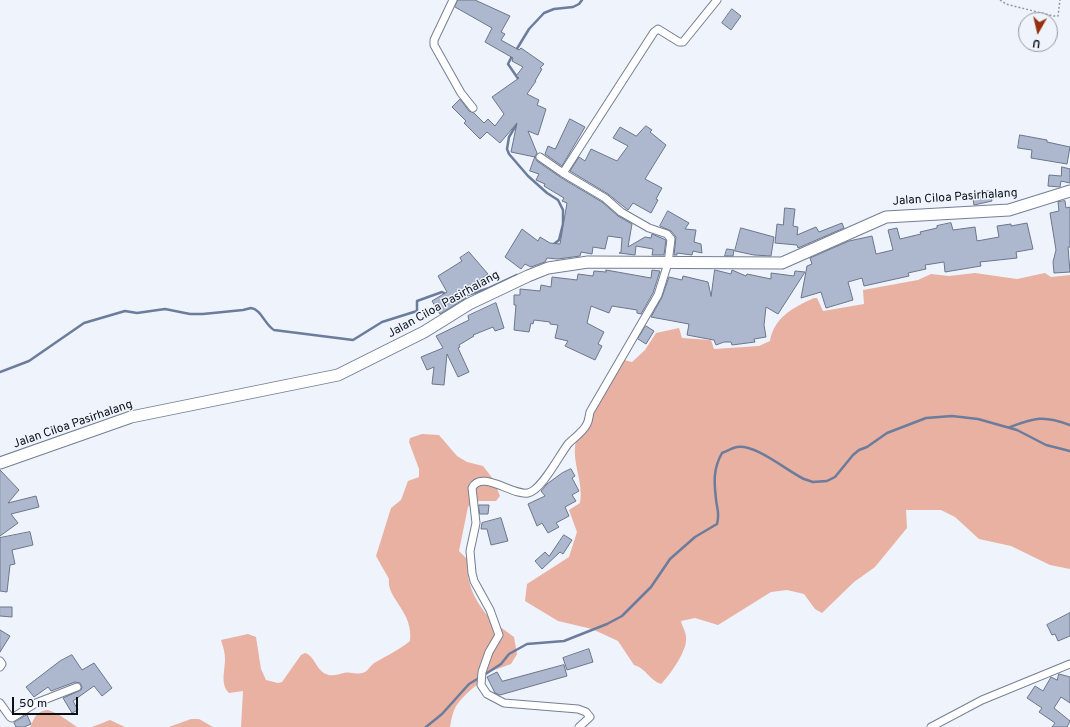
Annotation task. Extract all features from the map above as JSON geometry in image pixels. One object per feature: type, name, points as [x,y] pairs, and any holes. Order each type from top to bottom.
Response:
[{"type":"main road","name":"Jalan Ciloa Pasirhalang","points":[[0,463],[131,417],[338,375],[424,332],[468,304],[548,268],[588,262],[782,264],[886,217],[1009,210],[1070,191]]},
{"type":"street","points":[[452,0],[434,40],[434,45],[461,93],[473,108]]},
{"type":"street","points":[[563,173],[654,32],[658,30],[679,42],[683,42],[717,0]]},
{"type":"street","points":[[540,157],[563,173],[600,195],[621,212],[649,228],[671,237],[668,263],[658,295],[590,412],[586,426],[561,454],[538,488],[530,493],[524,494],[491,482],[482,481],[476,482],[472,488],[476,523],[470,551],[472,573],[474,581],[490,610],[499,635],[484,665],[481,686],[487,694],[504,703],[578,709],[586,712],[590,717],[579,727]]},
{"type":"street","points":[[0,661],[2,664],[0,667]]},
{"type":"street","points":[[931,727],[982,700],[1070,664]]},
{"type":"street","points":[[0,704],[12,718],[36,702],[77,687]]},
{"type":"path","points":[[1000,0],[1006,4],[1058,16],[1060,0]]},
{"type":"shaded area","points":[[975,273],[1017,279],[1045,273],[1051,277],[1070,275],[1070,569],[1050,565],[1011,546],[979,539],[955,517],[941,510],[906,510],[907,528],[875,567],[854,582],[822,613],[815,609],[804,594],[787,590],[771,592],[718,625],[695,618],[681,621],[686,635],[684,649],[673,669],[661,684],[653,680],[642,669],[634,665],[618,641],[592,629],[558,621],[525,601],[527,584],[569,557],[577,532],[569,510],[580,503],[581,495],[575,457],[576,441],[624,360],[632,362],[645,350],[656,333],[679,328],[682,338],[711,340],[714,349],[759,346],[770,341],[772,333],[780,319],[792,309],[814,298],[817,298],[823,311],[864,304],[863,290],[918,280],[931,274],[949,276]]},
{"type":"shaded area","points":[[422,434],[439,435],[457,456],[467,462],[483,466],[493,479],[500,496],[496,501],[474,501],[468,507],[459,551],[468,560],[468,578],[475,597],[480,605],[492,620],[514,637],[517,654],[511,664],[486,673],[484,680],[468,692],[455,708],[450,727],[241,727],[243,691],[229,693],[226,689],[224,681],[225,657],[221,640],[248,634],[256,637],[261,669],[266,680],[278,683],[282,682],[301,655],[305,653],[311,657],[323,672],[328,675],[347,673],[359,674],[365,672],[374,663],[398,650],[410,641],[408,622],[392,593],[389,586],[389,579],[376,556],[391,508],[401,500],[408,481],[419,477],[419,469],[409,442],[410,438]]},
{"type":"shaded area","points":[[48,710],[58,714],[77,727],[30,727],[38,713]]},
{"type":"shaded area","points":[[191,719],[199,719],[213,727],[169,727]]},
{"type":"shaded area","points":[[110,720],[125,727],[92,727]]},
{"type":"building","points":[[458,0],[475,0],[510,16],[501,32],[505,34],[501,40],[519,50],[521,48],[544,64],[540,68],[542,69],[536,81],[527,94],[539,100],[537,105],[546,109],[538,135],[528,131],[537,153],[535,157],[511,152],[517,123],[500,143],[487,132],[480,139],[464,123],[466,121],[452,107],[460,99],[469,111],[474,113],[484,123],[488,119],[495,126],[504,114],[492,97],[519,78],[516,76],[523,67],[512,61],[513,58],[485,42],[492,28],[455,7]]},
{"type":"building","points":[[732,9],[741,16],[731,30],[722,23]]},
{"type":"building","points":[[570,119],[585,127],[562,166],[545,154],[548,146],[555,149]]},
{"type":"building","points":[[646,126],[652,130],[650,132],[666,145],[645,179],[662,188],[651,213],[633,203],[628,210],[608,194],[570,171],[579,157],[585,161],[591,149],[617,161],[628,146],[613,138],[620,127],[636,136]]},
{"type":"building","points":[[1020,135],[1047,140],[1047,142],[1070,147],[1067,164],[1031,158],[1032,150],[1018,148]]},
{"type":"building","points":[[535,157],[537,161],[560,177],[602,202],[618,216],[632,224],[628,247],[645,237],[651,238],[652,234],[666,240],[664,255],[652,255],[653,249],[636,246],[635,255],[619,253],[621,252],[622,238],[608,236],[605,249],[593,247],[592,254],[581,252],[580,256],[558,259],[547,258],[545,262],[531,267],[525,264],[521,269],[505,257],[522,229],[538,241],[540,237],[550,243],[560,244],[567,203],[562,201],[564,198],[544,186],[545,184],[536,180],[539,174],[530,171]]},
{"type":"building","points":[[1062,167],[1070,169],[1070,183],[1061,181],[1060,187],[1048,186],[1049,175],[1061,176]]},
{"type":"building","points":[[990,191],[992,201],[974,205],[972,194]]},
{"type":"building","points":[[1065,201],[1066,208],[1070,207],[1070,247],[1068,247],[1070,272],[1054,273],[1053,262],[1056,250],[1050,213],[1059,211],[1058,202]]},
{"type":"building","points":[[785,208],[795,209],[793,226],[798,227],[797,235],[816,227],[819,232],[842,223],[844,228],[798,248],[797,245],[775,243],[777,224],[783,225]]},
{"type":"building","points":[[668,211],[689,223],[685,229],[696,230],[694,242],[701,244],[702,253],[693,251],[692,255],[677,253],[677,255],[674,255],[676,237],[671,231],[660,226]]},
{"type":"building","points":[[951,223],[953,230],[975,227],[977,241],[999,237],[997,226],[1011,224],[1011,226],[1027,223],[1033,249],[1016,252],[1017,258],[980,262],[981,266],[945,272],[944,262],[925,265],[926,269],[908,273],[909,276],[864,286],[862,278],[848,282],[853,300],[826,308],[821,292],[801,298],[807,266],[812,264],[810,258],[849,241],[872,236],[876,254],[893,250],[888,230],[897,228],[900,239],[921,234],[920,232]]},
{"type":"building","points":[[741,228],[774,237],[771,256],[754,255],[735,251]]},
{"type":"building","points":[[727,249],[734,250],[733,256],[725,256]]},
{"type":"building","points":[[469,252],[488,274],[462,292],[466,298],[440,314],[432,301],[447,292],[438,276],[462,261],[460,258]]},
{"type":"building","points":[[606,270],[651,278],[652,270],[660,271],[653,293],[641,314],[637,313],[637,310],[612,306],[609,313],[591,306],[587,323],[604,332],[598,344],[602,346],[595,360],[565,346],[568,341],[555,338],[558,325],[550,324],[550,322],[534,320],[533,324],[531,323],[529,332],[514,330],[516,305],[514,305],[514,295],[520,295],[520,289],[540,291],[541,285],[551,287],[552,277],[577,280],[578,274],[593,276],[594,271],[606,272]]},
{"type":"building","points":[[715,270],[731,274],[732,270],[746,276],[747,274],[771,279],[771,273],[794,276],[795,271],[805,272],[778,314],[766,307],[764,325],[766,337],[754,339],[755,342],[732,345],[731,342],[724,342],[716,345],[714,340],[687,335],[689,324],[651,317],[662,297],[669,277],[682,280],[683,276],[708,282],[711,296]]},
{"type":"building","points":[[496,303],[504,328],[495,331],[493,327],[473,335],[474,336],[459,345],[460,347],[458,348],[469,372],[458,377],[447,354],[444,385],[432,384],[434,367],[427,370],[421,357],[443,348],[436,336],[469,320],[468,316]]},
{"type":"building","points":[[646,326],[654,331],[646,344],[638,339]]},
{"type":"building","points":[[571,469],[575,476],[572,478],[579,491],[572,495],[576,501],[565,507],[569,516],[556,523],[559,527],[548,533],[542,523],[537,526],[528,504],[545,496],[541,491],[547,484],[562,473]]},
{"type":"building","points":[[0,470],[19,490],[8,503],[36,496],[39,507],[11,514],[18,523],[0,536]]},
{"type":"building","points":[[479,505],[489,505],[488,514],[480,514]]},
{"type":"building","points":[[501,518],[508,541],[491,545],[487,529],[481,529],[482,523]]},
{"type":"building","points":[[30,532],[33,545],[12,550],[15,564],[10,565],[7,592],[0,591],[0,538]]},
{"type":"building","points":[[564,535],[572,540],[563,554],[560,552],[542,569],[535,561],[545,552],[549,556]]},
{"type":"building","points":[[0,607],[12,607],[12,617],[0,616]]},
{"type":"building","points":[[1070,613],[1070,636],[1058,641],[1055,634],[1052,635],[1047,625]]},
{"type":"building","points":[[0,630],[10,636],[0,652]]},
{"type":"building","points":[[589,649],[593,662],[567,670],[563,658]]},
{"type":"building","points":[[72,655],[82,670],[94,663],[112,688],[102,696],[94,686],[73,701],[78,710],[72,713],[63,698],[81,690],[82,687],[80,683],[75,682],[51,691],[48,687],[34,697],[26,687],[60,661]]},
{"type":"building","points":[[564,665],[567,676],[500,695],[495,693],[487,677],[497,672],[502,681]]},
{"type":"building","points":[[1059,674],[1070,677],[1070,703],[1061,697],[1054,708],[1070,721],[1067,727],[1052,727],[1055,723],[1039,712],[1042,708],[1027,698],[1035,686],[1043,691],[1051,677],[1057,680]]},
{"type":"building","points":[[27,715],[31,724],[24,727],[16,727],[14,723]]},
{"type":"waterway","points":[[515,52],[529,29],[544,13],[554,9],[573,7],[579,4],[582,0]]},
{"type":"waterway","points":[[512,56],[508,64],[519,80]]},
{"type":"waterway","points":[[518,122],[509,137],[507,149],[509,154],[528,176],[547,193],[558,200],[563,210],[563,224],[559,240],[554,244],[554,246]]},
{"type":"waterway","points":[[468,295],[489,288],[517,275]]},
{"type":"waterway","points":[[0,372],[29,361],[84,323],[125,311],[137,313],[165,309],[190,314],[203,314],[251,308],[258,311],[268,325],[274,330],[353,340],[382,322],[417,311],[417,301],[442,292],[446,294]]},
{"type":"waterway","points":[[484,675],[501,664],[509,654],[527,644],[564,641],[607,624],[622,616],[651,587],[670,559],[695,537],[717,524],[718,514],[715,487],[717,465],[722,453],[733,448],[745,447],[753,450],[804,479],[813,482],[827,481],[835,477],[859,450],[867,447],[887,433],[926,418],[952,416],[978,419],[1017,430],[1046,445],[1070,451]]},
{"type":"waterway","points":[[1010,427],[1026,421],[1039,419],[1053,420],[1070,425]]},
{"type":"waterway","points":[[426,727],[442,714],[469,684],[479,678]]}]
